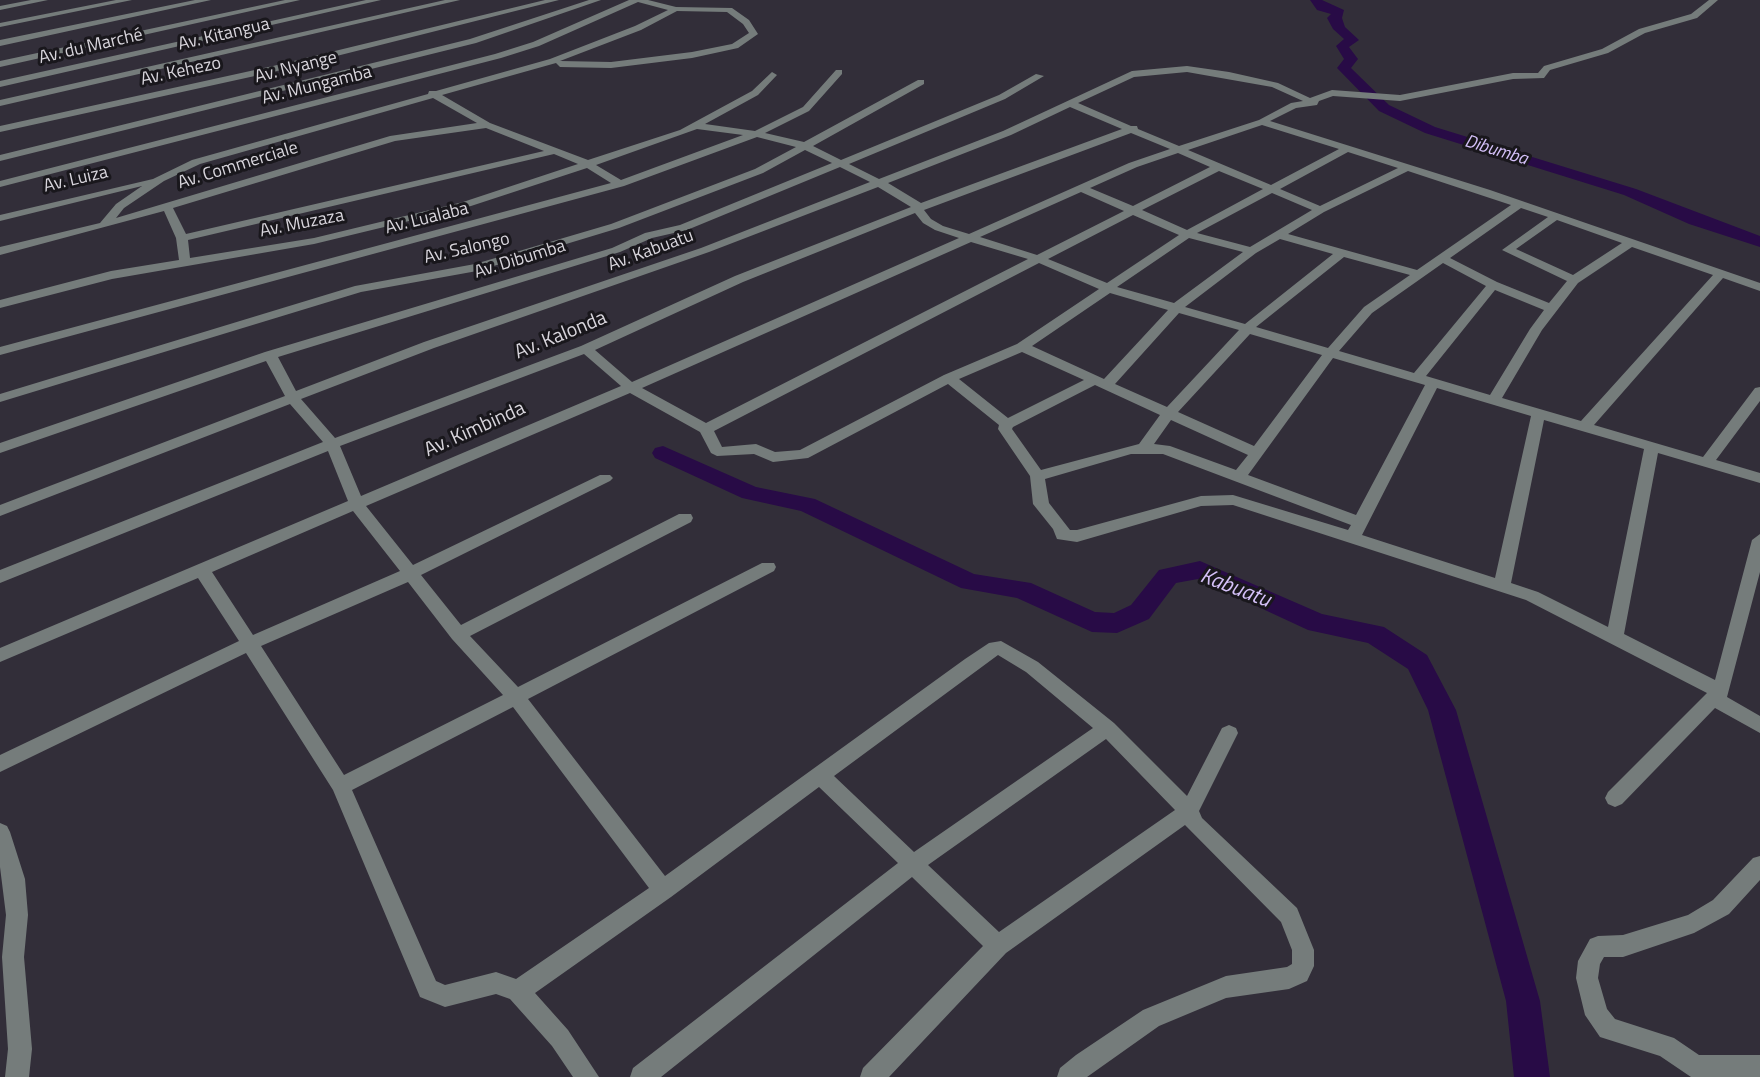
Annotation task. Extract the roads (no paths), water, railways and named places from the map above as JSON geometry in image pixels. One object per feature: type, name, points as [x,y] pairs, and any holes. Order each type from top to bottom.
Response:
[{"type":"street","points":[[44,0],[0,11],[4,24],[73,113]]},
{"type":"street","points":[[4,24],[128,0]]},
{"type":"street","points":[[0,64],[296,0]]},
{"type":"street","name":"Av. du Marché","points":[[0,84],[377,0]]},
{"type":"street","points":[[411,0],[432,13]]},
{"type":"street","name":"Av. Kitangua","points":[[0,103],[456,0]]},
{"type":"street","name":"Av. Kehezo","points":[[0,129],[273,69],[555,0]]},
{"type":"street","name":"Av. Nyange","points":[[0,158],[473,41],[597,0]]},
{"type":"street","points":[[543,64],[611,65],[692,55],[735,46],[754,34],[746,22],[729,10],[676,9],[637,0]]},
{"type":"street","name":"Av. Mungamba","points":[[0,184],[498,56],[536,44],[637,0]]},
{"type":"street","name":"Av. Kimbinda","points":[[0,655],[357,505],[965,237],[1178,148],[1262,122],[1294,105],[1314,103],[1314,99],[1332,93],[1375,99],[1410,96],[1513,76],[1541,76],[1547,68],[1605,51],[1642,31],[1694,16],[1714,0]]},
{"type":"street","points":[[0,43],[201,1],[213,17],[256,53]]},
{"type":"street","points":[[104,225],[120,206],[160,179],[224,153],[436,97],[543,64],[626,33],[676,9]]},
{"type":"street","points":[[441,19],[498,56]]},
{"type":"street","points":[[265,61],[308,103],[326,127]]},
{"type":"street","name":"Av. Kabuatu","points":[[0,511],[429,345],[705,250],[1072,104],[1132,74],[1187,69],[1262,81],[1314,103]]},
{"type":"street","name":"Av. Lualaba","points":[[0,351],[620,184],[756,134],[806,109],[839,72]]},
{"type":"street","name":"Av. Muzaza","points":[[0,304],[96,278],[383,227],[588,164],[696,126],[755,93],[772,75]]},
{"type":"street","name":"Av. Dibumba","points":[[0,448],[270,355],[616,250],[649,235],[683,228],[1002,97],[1039,76]]},
{"type":"street","points":[[416,79],[436,97],[487,125],[588,164],[620,184]]},
{"type":"street","name":"Av. Salongo","points":[[0,398],[359,289],[431,277],[553,246],[697,197],[759,171],[921,82]]},
{"type":"street","points":[[1072,104],[1320,210]]},
{"type":"street","points":[[1262,122],[1408,167],[1760,287]]},
{"type":"street","name":"Av. Commerciale","points":[[0,251],[104,225],[394,138],[487,125]]},
{"type":"street","points":[[696,126],[756,134],[806,146],[880,182],[920,208],[918,210],[927,221],[965,237],[1039,259],[1107,288],[1332,351],[1585,426],[1651,449],[1760,478]]},
{"type":"street","name":"Av. Kalonda","points":[[0,577],[332,444],[586,349],[739,279],[1134,128]]},
{"type":"street","points":[[586,349],[630,387],[706,429],[716,450],[722,453],[756,449],[773,457],[796,457],[949,378],[1022,347],[1187,234],[1347,149]]},
{"type":"street","points":[[182,238],[556,151]]},
{"type":"street","points":[[706,429],[1039,259],[1128,210],[1220,166]]},
{"type":"street","points":[[1357,529],[1233,500],[1201,501],[1077,536],[1063,535],[1061,527],[1041,504],[1037,476],[1005,429],[1007,424],[1100,383],[1177,307],[1252,251],[1320,210],[1408,167]]},
{"type":"street","name":"Av. Luiza","points":[[0,218],[160,179]]},
{"type":"street","points":[[1081,188],[1187,234],[1252,251]]},
{"type":"street","points":[[1239,477],[1332,351],[1368,310],[1518,205]]},
{"type":"street","points":[[167,206],[182,238],[185,264]]},
{"type":"street","points":[[1555,217],[1508,250],[1574,280]]},
{"type":"street","points":[[1278,235],[1419,274]]},
{"type":"street","points":[[1493,401],[1550,308],[1574,280],[1631,242]]},
{"type":"street","points":[[1142,450],[1169,413],[1249,327],[1342,253]]},
{"type":"street","points":[[1442,258],[1493,285],[1550,308]]},
{"type":"street","points":[[1585,426],[1719,275]]},
{"type":"street","points":[[1357,529],[1425,380],[1493,285]]},
{"type":"street","points":[[1022,347],[1257,453]]},
{"type":"street","points":[[270,355],[292,397],[332,444],[357,505],[458,634],[516,697],[663,890]]},
{"type":"street","points":[[949,378],[1007,424]]},
{"type":"street","points":[[1707,462],[1760,391]]},
{"type":"street","points":[[1502,585],[1538,414]]},
{"type":"street","points":[[1037,476],[1131,449],[1165,449],[1502,585],[1615,636],[1717,694],[1760,725]]},
{"type":"street","points":[[1615,636],[1651,449]]},
{"type":"street","points":[[0,764],[249,644],[412,573],[605,478]]},
{"type":"street","points":[[458,634],[685,518]]},
{"type":"street","points":[[1615,798],[1717,694],[1760,540]]},
{"type":"street","points":[[341,786],[768,567]]},
{"type":"street","points":[[202,570],[341,786],[428,989],[445,996],[496,983],[518,991],[560,1038],[587,1077]]},
{"type":"street","points":[[518,991],[663,890],[995,648],[1013,653],[1107,728],[1189,811],[1194,824],[1289,915],[1303,950],[1303,966],[1289,978],[1226,987],[1151,1018],[1069,1077]]},
{"type":"street","points":[[642,1077],[913,864],[1107,728]]},
{"type":"street","points":[[872,1077],[998,946],[1189,811],[1229,733]]},
{"type":"street","points":[[819,774],[998,946]]},
{"type":"street","points":[[0,832],[14,879],[17,915],[13,957],[20,1049],[17,1077]]},
{"type":"street","points":[[1760,865],[1721,907],[1694,923],[1623,946],[1598,947],[1589,961],[1587,978],[1597,1015],[1608,1029],[1666,1046],[1696,1067],[1760,1067]]},
{"type":"waterway","name":"Dibumba","points":[[1316,0],[1321,7],[1340,13],[1333,18],[1337,20],[1339,29],[1353,40],[1342,46],[1351,59],[1344,68],[1384,108],[1430,130],[1630,192],[1695,220],[1760,242]]},
{"type":"waterway","name":"Kabuatu","points":[[663,453],[750,493],[807,505],[970,582],[1022,589],[1092,622],[1117,623],[1140,612],[1168,576],[1200,570],[1317,623],[1375,634],[1418,662],[1442,710],[1523,1001],[1532,1077]]}]
